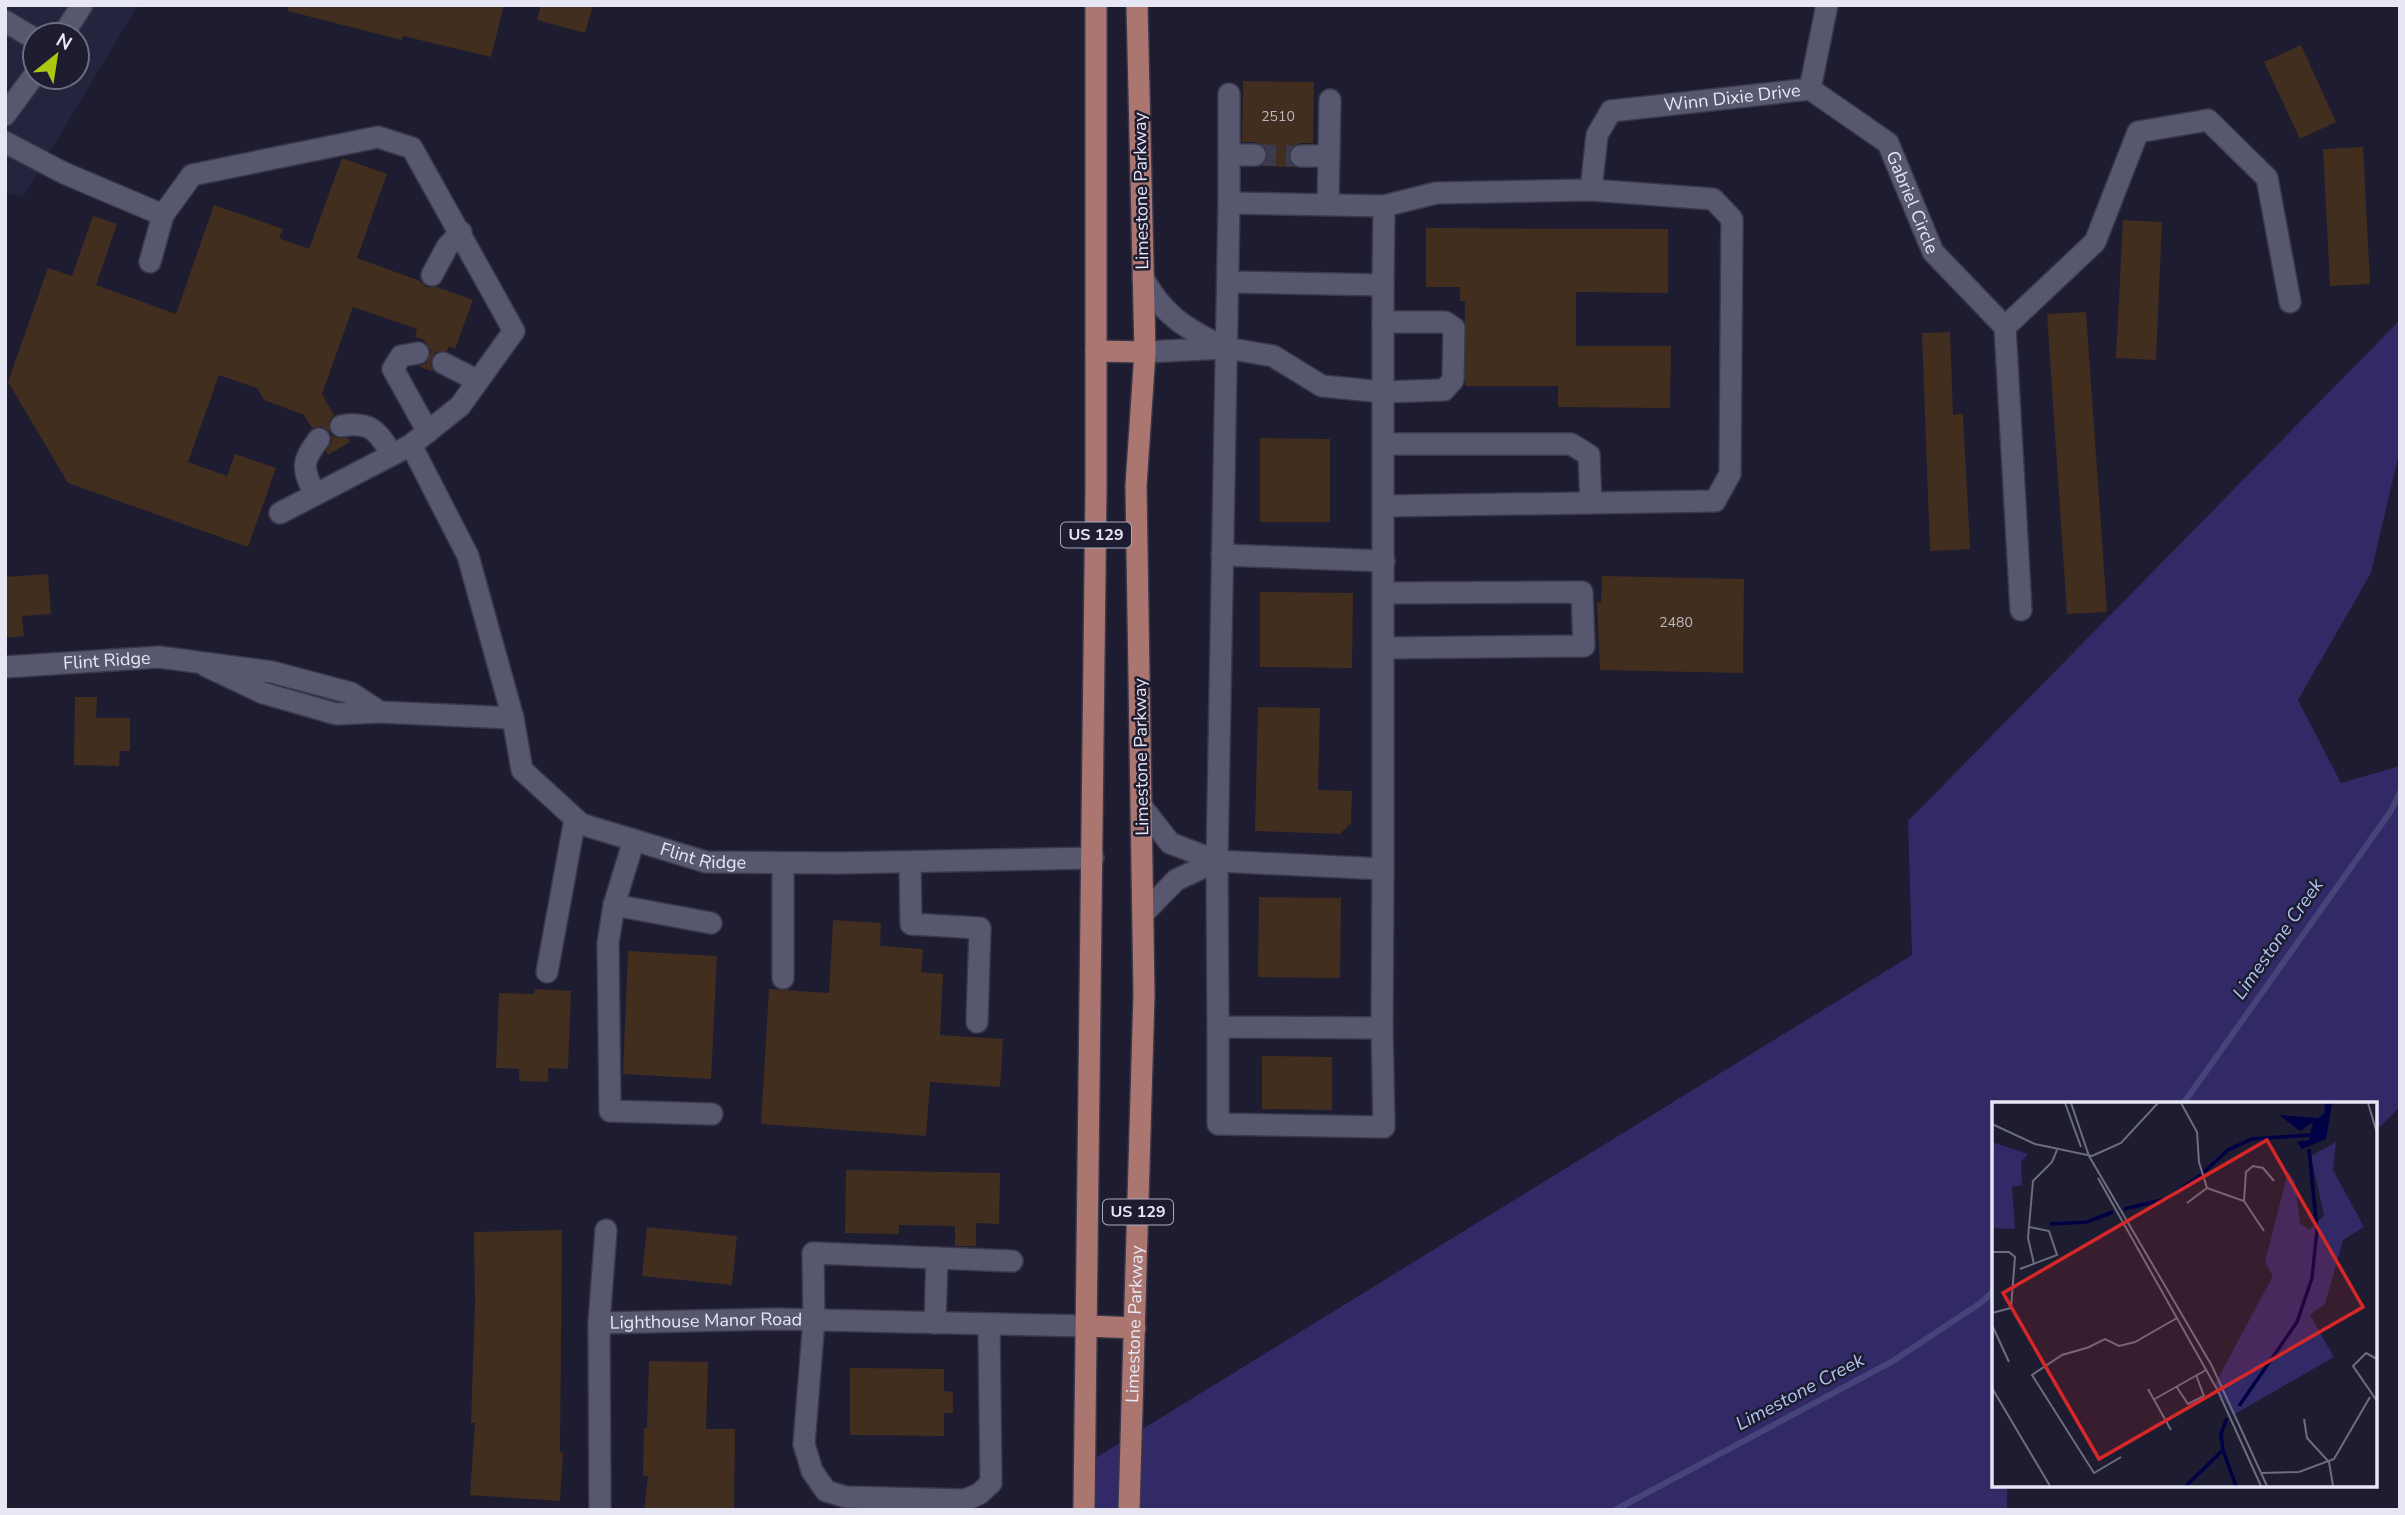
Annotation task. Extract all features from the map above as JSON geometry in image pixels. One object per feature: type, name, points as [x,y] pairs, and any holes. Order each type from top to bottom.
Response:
[{"type":"main road","name":"US 129","points":[[1084,1510],[1093,858],[1096,5]]},
{"type":"main road","name":"Limestone Parkway","points":[[1129,1510],[1144,994],[1136,485],[1145,352],[1137,5]]},
{"type":"main road","points":[[1096,351],[1145,352]]},
{"type":"main road","points":[[1088,1326],[1135,1328]]},
{"type":"street","points":[[72,21],[82,5]]},
{"type":"street","name":"Winn Dixie Drive","points":[[1591,190],[1597,135],[1611,111],[1810,89],[1827,5]]},
{"type":"street","points":[[5,21],[21,30]]},
{"type":"street","name":"Gabriel Circle","points":[[1810,89],[1888,143],[1933,252],[2005,327]]},
{"type":"street","points":[[5,115],[23,91]]},
{"type":"street","points":[[1229,94],[1229,282],[1217,861],[1218,1124],[1384,1128],[1384,206]]},
{"type":"street","points":[[1328,204],[1330,100]]},
{"type":"street","points":[[2021,610],[2005,327],[2095,242],[2138,132],[2208,120],[2267,178],[2290,302]]},
{"type":"street","points":[[150,262],[163,215],[192,175],[378,136],[412,148],[514,331],[460,407],[410,444],[280,513]]},
{"type":"street","points":[[5,142],[64,173],[163,215]]},
{"type":"street","points":[[1230,155],[1255,155]]},
{"type":"street","points":[[1301,156],[1329,156]]},
{"type":"street","points":[[1230,203],[1384,206],[1436,193],[1591,190],[1713,199],[1732,219],[1730,474],[1715,501],[1384,506]]},
{"type":"street","points":[[432,275],[447,247],[461,232]]},
{"type":"street","points":[[1143,278],[1156,302],[1188,330],[1226,348]]},
{"type":"street","points":[[1229,282],[1383,285]]},
{"type":"street","points":[[1145,352],[1226,348],[1273,356],[1322,386],[1383,392],[1444,390],[1453,380],[1454,328],[1445,322],[1383,322]]},
{"type":"street","points":[[418,353],[401,356],[393,369],[410,444],[468,556],[513,718]]},
{"type":"street","points":[[443,363],[478,381]]},
{"type":"street","points":[[341,426],[358,423],[410,444]]},
{"type":"street","points":[[315,494],[305,474],[306,455],[319,439]]},
{"type":"street","points":[[1384,444],[1571,444],[1588,455],[1591,503]]},
{"type":"street","points":[[1222,555],[1384,561]]},
{"type":"street","points":[[1384,593],[1582,592],[1584,646],[1384,648]]},
{"type":"street","name":"Flint Ridge","points":[[5,667],[159,657],[206,666],[272,672],[351,693],[380,712]]},
{"type":"street","name":"Flint Ridge","points":[[206,666],[262,693],[336,714],[380,712],[513,718],[522,770],[581,824],[706,862],[910,862],[1093,858]]},
{"type":"street","points":[[310,707],[315,683]]},
{"type":"street","points":[[1142,807],[1170,843],[1217,861],[1382,869]]},
{"type":"street","points":[[547,972],[575,818]]},
{"type":"street","points":[[634,840],[614,905],[608,943],[610,1111],[712,1114]]},
{"type":"street","points":[[1143,914],[1177,880],[1217,861]]},
{"type":"street","points":[[910,862],[911,924],[980,928],[977,1022]]},
{"type":"street","points":[[783,863],[783,978]]},
{"type":"street","points":[[614,905],[711,923]]},
{"type":"street","points":[[1219,1027],[1382,1028]]},
{"type":"street","name":"Lighthouse Manor Road","points":[[600,1510],[598,1323],[606,1230]]},
{"type":"street","points":[[814,1320],[813,1253],[1012,1261]]},
{"type":"street","points":[[935,1323],[937,1258]]},
{"type":"street","name":"Lighthouse Manor Road","points":[[598,1323],[814,1320],[1088,1326]]},
{"type":"street","name":"Lighthouse Manor Road","points":[[814,1320],[804,1444],[812,1471],[826,1491],[846,1497],[972,1497],[991,1483],[989,1324]]},
{"type":"shaded area","points":[[5,5],[138,5],[91,83],[91,21],[21,21],[21,91],[86,91],[23,197],[5,192]]},
{"type":"shaded area","points":[[2400,320],[2400,449],[2371,573],[2298,700],[2341,783],[2400,766],[2400,1107],[2377,1130],[2377,1102],[1992,1102],[1992,1487],[2007,1487],[2007,1510],[1089,1510],[1089,1462],[1912,955],[1908,821]]},
{"type":"building","points":[[289,5],[504,5],[491,57],[403,36],[402,40],[288,11]]},
{"type":"building","points":[[541,5],[593,5],[585,33],[537,20]]},
{"type":"building","points":[[2301,45],[2336,122],[2300,139],[2264,62]]},
{"type":"building","points":[[1243,81],[1314,82],[1313,143],[1300,143],[1290,149],[1288,157],[1294,167],[1262,166],[1268,156],[1266,148],[1256,142],[1242,142]]},
{"type":"building","points":[[2363,147],[2370,284],[2330,286],[2323,149]]},
{"type":"building","points":[[342,158],[387,174],[357,258],[420,281],[426,287],[437,287],[473,300],[455,349],[449,346],[447,351],[435,352],[430,363],[433,372],[419,366],[427,363],[431,351],[423,339],[415,337],[417,329],[353,307],[322,394],[334,415],[329,421],[330,432],[321,426],[312,428],[304,415],[264,400],[257,388],[219,375],[188,462],[227,476],[235,454],[276,468],[248,547],[68,483],[8,382],[48,268],[72,276],[93,216],[117,224],[96,285],[176,314],[214,205],[283,229],[279,238],[309,249]]},
{"type":"building","points":[[2123,220],[2162,222],[2156,360],[2116,358]]},
{"type":"building","points":[[1426,228],[1668,229],[1668,293],[1576,292],[1576,346],[1671,346],[1670,408],[1558,407],[1558,386],[1465,386],[1465,301],[1460,301],[1460,287],[1426,287]]},
{"type":"building","points":[[2086,312],[2107,612],[2067,614],[2047,314]]},
{"type":"building","points":[[1950,332],[1953,415],[1963,414],[1970,549],[1930,551],[1922,333]]},
{"type":"building","points":[[331,435],[348,438],[350,442],[328,455],[326,451],[332,441]]},
{"type":"building","points":[[1260,438],[1330,439],[1330,522],[1260,522]]},
{"type":"building","points":[[48,574],[51,614],[22,616],[24,636],[5,638],[5,577]]},
{"type":"building","points":[[1602,576],[1744,579],[1743,673],[1600,670],[1597,602],[1601,602]]},
{"type":"building","points":[[1260,592],[1353,593],[1352,668],[1260,667]]},
{"type":"building","points":[[75,697],[97,697],[96,718],[130,718],[130,751],[120,751],[119,766],[74,765]]},
{"type":"building","points":[[1258,707],[1320,708],[1318,790],[1352,791],[1351,823],[1340,834],[1255,831]]},
{"type":"building","points":[[1259,897],[1341,898],[1340,978],[1258,977]]},
{"type":"building","points":[[833,920],[881,923],[880,946],[923,949],[921,972],[943,974],[940,1035],[1003,1039],[1000,1087],[930,1082],[926,1136],[761,1124],[769,989],[829,993]]},
{"type":"building","points":[[628,951],[717,956],[711,1079],[623,1074]]},
{"type":"building","points":[[535,989],[571,991],[568,1069],[548,1068],[548,1082],[519,1081],[519,1069],[496,1068],[499,993],[534,994]]},
{"type":"building","points":[[1262,1056],[1332,1057],[1332,1110],[1262,1109]]},
{"type":"building","points":[[846,1170],[1000,1173],[999,1224],[976,1223],[976,1246],[955,1246],[955,1226],[899,1225],[899,1234],[845,1233]]},
{"type":"building","points":[[647,1227],[737,1236],[732,1285],[642,1276]]},
{"type":"building","points":[[562,1230],[560,1452],[563,1453],[560,1501],[470,1495],[475,1423],[471,1423],[475,1303],[474,1232]]},
{"type":"building","points":[[649,1361],[708,1362],[706,1429],[735,1429],[734,1510],[644,1510],[648,1476],[643,1476]]},
{"type":"building","points":[[850,1368],[944,1369],[944,1391],[953,1392],[953,1413],[944,1413],[944,1436],[850,1435]]},
{"type":"waterway","name":"Limestone Creek","points":[[2184,1102],[2391,811],[2400,792]]},
{"type":"waterway","name":"Limestone Creek","points":[[1615,1510],[1893,1361],[1992,1293]]},
{"type":"tunnel","points":[[1255,155],[1301,156]]}]
